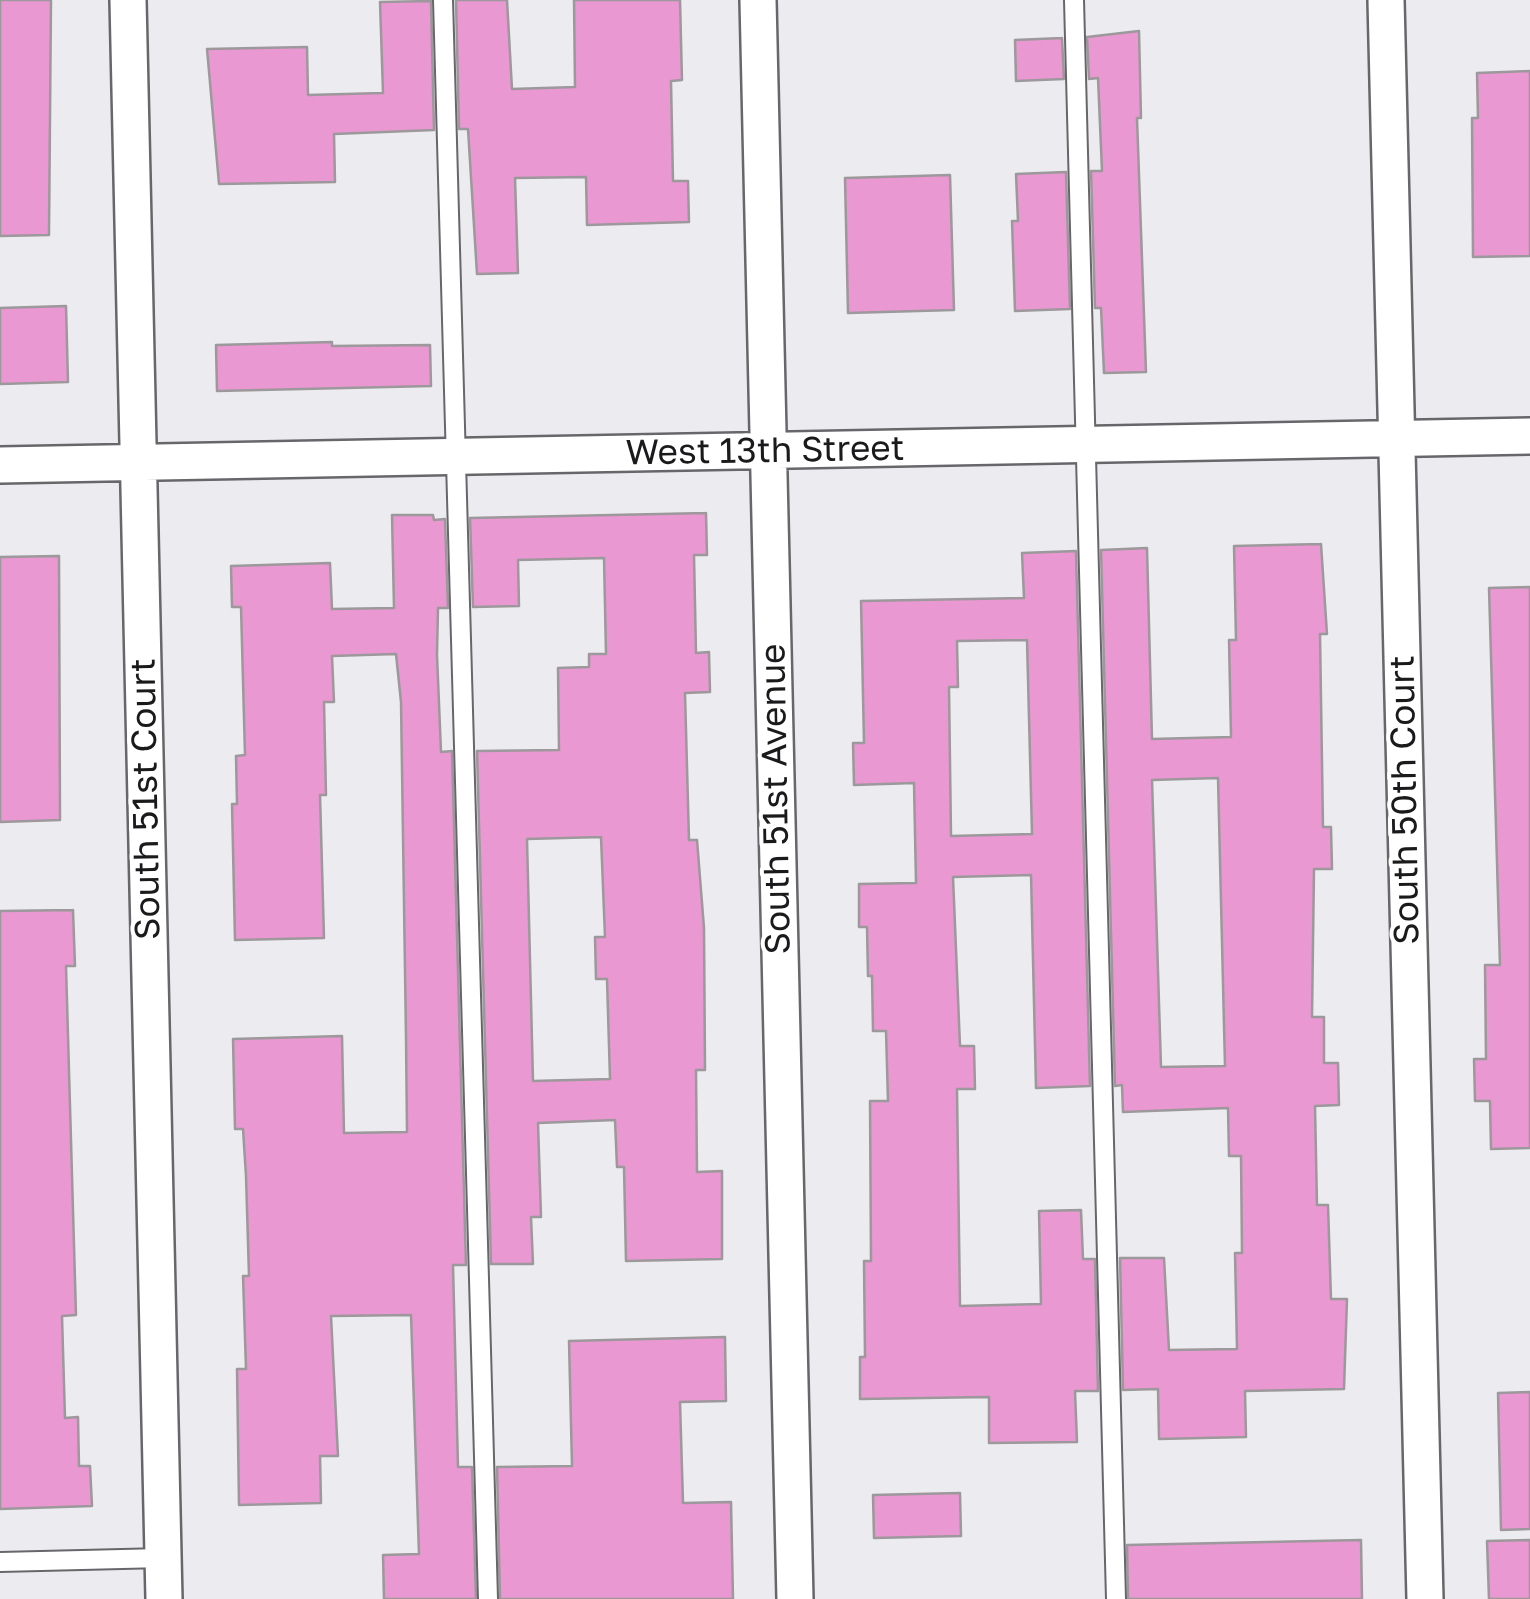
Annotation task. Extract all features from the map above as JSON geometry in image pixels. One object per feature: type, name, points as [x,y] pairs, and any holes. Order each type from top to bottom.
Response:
[{"type":"street","name":"South 51st Court","points":[[128,0],[164,1599]]},
{"type":"street","name":"South 51st Avenue","points":[[758,0],[795,1599]]},
{"type":"street","name":"South 50th Court","points":[[1386,0],[1425,1599]]},
{"type":"street","name":"West 13th Street","points":[[0,466],[1530,436]]},
{"type":"lane","points":[[443,0],[488,1599]]},
{"type":"lane","points":[[1074,0],[1116,1599]]},
{"type":"lane","points":[[0,1562],[163,1558]]},
{"type":"building","points":[[0,0],[51,0],[49,235],[0,236]]},
{"type":"building","points":[[456,0],[507,0],[512,89],[575,87],[574,0],[680,0],[682,80],[671,81],[673,181],[688,181],[689,222],[587,225],[586,177],[515,178],[518,273],[477,274],[468,129],[459,129]]},
{"type":"building","points":[[431,1],[434,130],[334,134],[335,182],[219,184],[207,49],[307,47],[308,95],[383,93],[380,2]]},
{"type":"building","points":[[1139,31],[1141,118],[1137,118],[1146,372],[1104,373],[1101,308],[1095,308],[1091,171],[1102,171],[1098,78],[1089,79],[1087,37]]},
{"type":"building","points":[[1062,38],[1064,79],[1016,81],[1015,40]]},
{"type":"building","points":[[1530,71],[1530,256],[1473,257],[1472,118],[1478,118],[1477,73]]},
{"type":"building","points":[[1066,172],[1070,309],[1015,311],[1012,221],[1018,221],[1016,174]]},
{"type":"building","points":[[950,175],[954,310],[848,313],[845,178]]},
{"type":"building","points":[[66,306],[68,382],[0,384],[0,308]]},
{"type":"building","points":[[332,342],[332,346],[430,345],[431,386],[217,391],[216,345]]},
{"type":"building","points":[[706,513],[707,555],[694,555],[696,653],[709,652],[710,692],[685,693],[689,840],[697,840],[704,928],[705,1070],[696,1070],[697,1172],[722,1171],[722,1259],[626,1261],[624,1167],[617,1167],[615,1120],[538,1123],[541,1217],[531,1217],[533,1264],[491,1264],[477,751],[559,750],[558,668],[589,667],[589,654],[606,654],[604,558],[518,560],[519,606],[473,607],[470,518]],"holes":[[[601,837],[605,937],[595,937],[596,979],[607,979],[610,1079],[533,1081],[527,839]]]},
{"type":"building","points":[[392,515],[433,515],[434,520],[445,519],[448,608],[438,608],[437,655],[441,752],[452,751],[466,1265],[453,1265],[458,1467],[472,1467],[476,1599],[384,1599],[383,1555],[419,1554],[411,1315],[331,1316],[338,1456],[320,1456],[321,1503],[239,1505],[237,1369],[246,1369],[243,1276],[249,1276],[243,1129],[235,1129],[233,1039],[342,1036],[344,1133],[407,1132],[401,702],[396,654],[332,656],[334,702],[324,702],[326,795],[320,795],[324,938],[235,940],[232,804],[237,804],[236,756],[245,755],[241,607],[232,607],[231,566],[330,563],[332,609],[394,608]]},
{"type":"building","points":[[1321,544],[1327,634],[1320,634],[1323,827],[1331,827],[1332,869],[1314,869],[1312,1017],[1324,1017],[1324,1063],[1338,1063],[1339,1105],[1315,1106],[1317,1205],[1328,1205],[1331,1299],[1347,1299],[1344,1389],[1245,1391],[1246,1437],[1159,1439],[1158,1389],[1123,1390],[1120,1258],[1164,1258],[1169,1350],[1237,1349],[1235,1253],[1242,1253],[1241,1156],[1229,1156],[1228,1108],[1123,1112],[1122,1085],[1115,1086],[1101,550],[1147,548],[1152,739],[1231,737],[1229,640],[1236,640],[1234,546]],"holes":[[[1218,778],[1225,1066],[1161,1067],[1152,780]]]},
{"type":"building","points":[[1076,551],[1090,1086],[1036,1088],[1031,875],[953,877],[960,1046],[974,1046],[975,1089],[957,1089],[960,1306],[1041,1304],[1039,1211],[1081,1210],[1083,1259],[1095,1259],[1098,1391],[1075,1391],[1077,1442],[989,1443],[989,1397],[860,1399],[860,1357],[865,1357],[864,1261],[871,1261],[870,1101],[888,1101],[886,1031],[873,1031],[872,976],[868,976],[867,927],[859,927],[859,884],[916,883],[914,783],[854,785],[853,743],[864,743],[861,601],[1024,598],[1022,553]],"holes":[[[1027,640],[1032,834],[951,836],[949,687],[958,687],[957,641]]]},
{"type":"building","points":[[59,556],[60,820],[0,822],[0,557]]},
{"type":"building","points":[[1530,587],[1530,1148],[1491,1149],[1490,1101],[1475,1101],[1474,1059],[1486,1059],[1485,965],[1500,965],[1489,588]]},
{"type":"building","points":[[73,910],[75,966],[66,966],[76,1315],[62,1316],[65,1418],[78,1417],[79,1466],[90,1466],[92,1506],[0,1509],[0,911]]},
{"type":"building","points":[[725,1337],[726,1401],[680,1402],[683,1503],[731,1502],[733,1599],[500,1599],[497,1467],[572,1466],[569,1341]]},
{"type":"building","points":[[1530,1392],[1530,1529],[1501,1530],[1498,1393]]},
{"type":"building","points":[[960,1493],[961,1536],[874,1538],[873,1495]]},
{"type":"building","points":[[1361,1540],[1362,1599],[1128,1599],[1127,1545]]},
{"type":"building","points":[[1530,1540],[1530,1599],[1489,1599],[1487,1541]]}]
